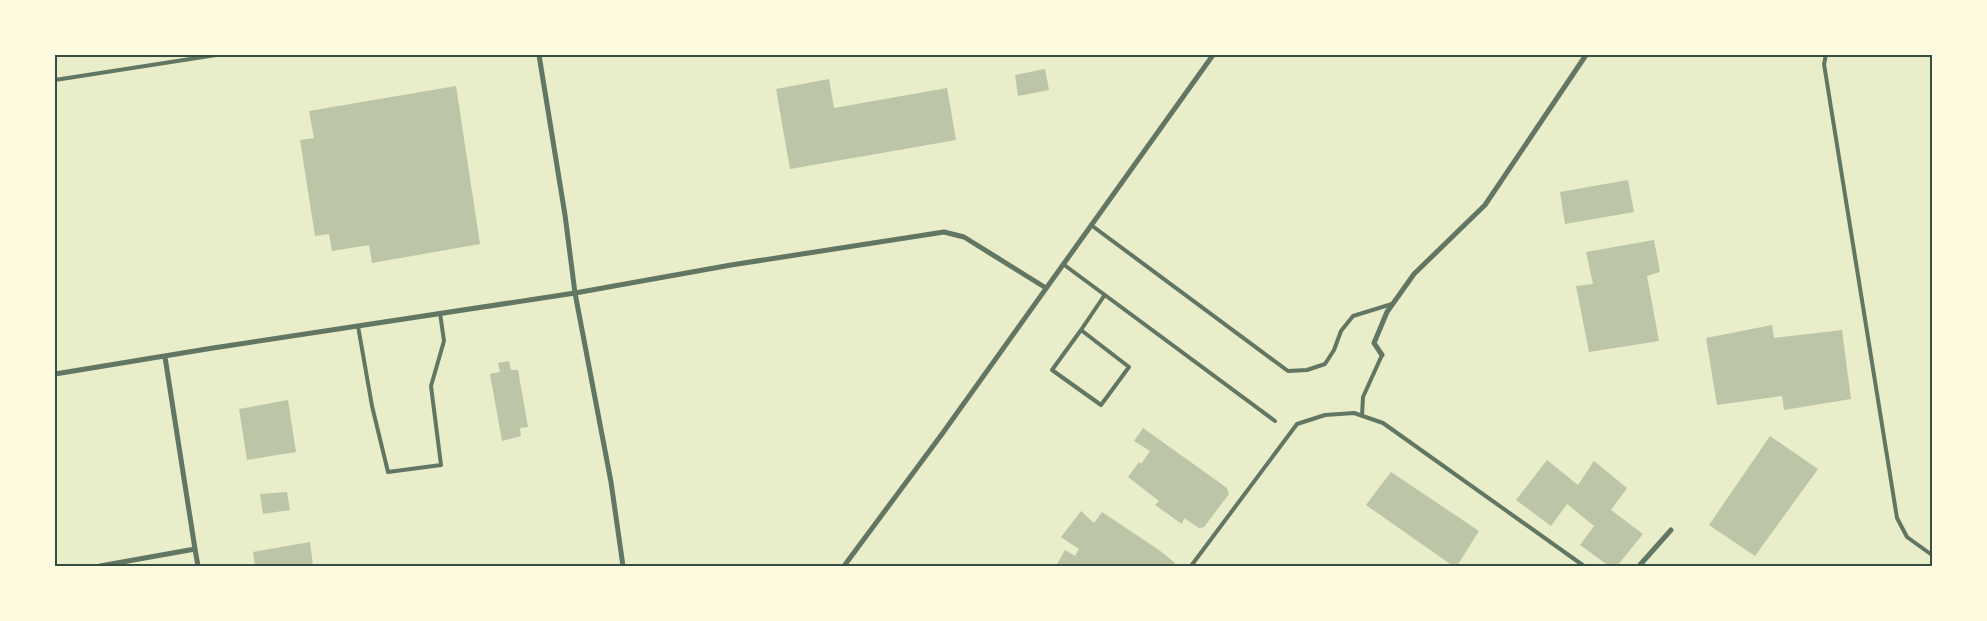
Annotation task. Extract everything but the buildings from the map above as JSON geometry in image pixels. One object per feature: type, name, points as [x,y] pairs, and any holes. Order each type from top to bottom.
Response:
[{"type":"street","points":[[540,55],[566,215],[575,293],[611,482],[623,566]]},
{"type":"street","points":[[844,566],[942,434],[1213,55]]},
{"type":"street","points":[[1382,355],[1374,343],[1387,312],[1414,274],[1485,205],[1586,55]]},
{"type":"street","points":[[55,374],[575,293],[731,264],[944,232],[964,237],[1046,288]]},
{"type":"street","points":[[165,357],[198,566]]},
{"type":"street","points":[[1639,566],[1671,530]]},
{"type":"street","points":[[100,566],[195,549]]},
{"type":"lane","points":[[55,80],[216,55]]},
{"type":"lane","points":[[1826,55],[1824,64],[1846,209],[1897,518],[1907,537],[1932,555]]},
{"type":"lane","points":[[1091,226],[1288,371],[1307,370],[1325,364],[1334,350],[1341,331],[1353,316],[1393,304]]},
{"type":"lane","points":[[1063,264],[1275,421]]},
{"type":"lane","points":[[1081,330],[1129,367],[1100,405],[1052,370],[1104,296]]},
{"type":"lane","points":[[358,326],[372,406],[388,472],[441,464],[430,386],[444,341],[440,313]]},
{"type":"lane","points":[[1362,416],[1363,398],[1382,355]]},
{"type":"lane","points":[[1191,566],[1297,424],[1325,415],[1354,413],[1383,424],[1584,566]]}]
